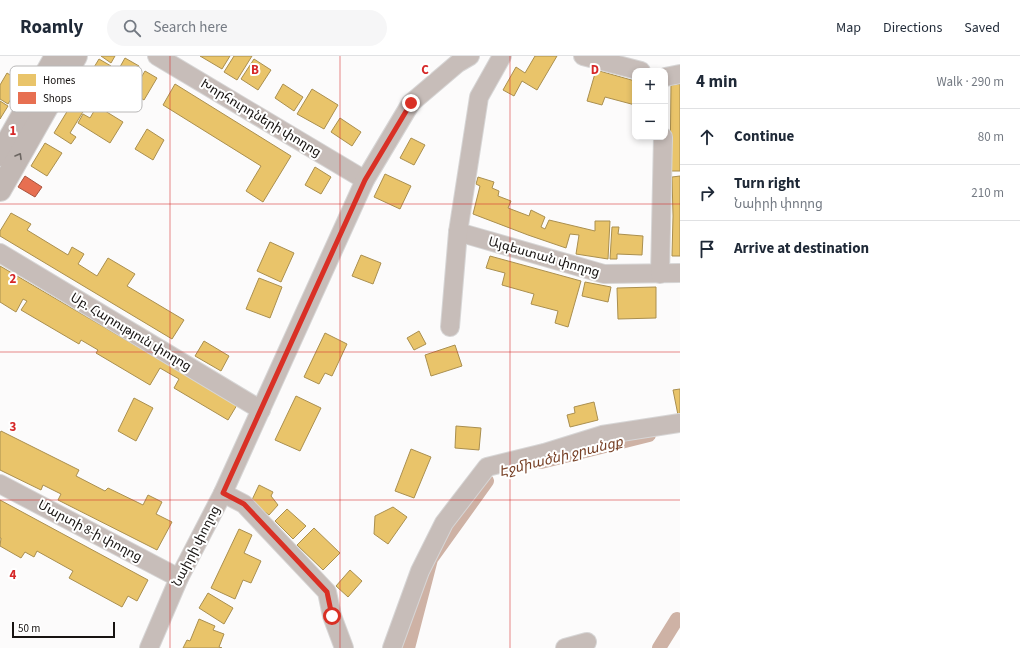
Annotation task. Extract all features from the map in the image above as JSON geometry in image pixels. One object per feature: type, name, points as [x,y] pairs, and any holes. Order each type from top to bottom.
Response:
[{"type":"highway","points":[[50,66],[56,56]]},
{"type":"highway","points":[[70,66],[76,56]]},
{"type":"highway","points":[[0,155],[24,112]]},
{"type":"highway","points":[[0,190],[44,112]]},
{"type":"street","name":"Խորհուրդների փողոց","points":[[157,56],[365,180]]},
{"type":"street","name":"Նաիրի փողոց","points":[[149,648],[179,578],[223,493],[365,180],[411,103],[458,63],[470,56]]},
{"type":"street","points":[[450,327],[458,232],[479,97],[502,56]]},
{"type":"street","points":[[583,56],[632,69]]},
{"type":"street","points":[[668,76],[680,74]]},
{"type":"street","points":[[660,274],[663,140]]},
{"type":"street","name":"Այգեստան փողոց","points":[[458,232],[604,274],[680,273]]},
{"type":"street","name":"Սբ. Հարություն փողոց","points":[[0,253],[261,410]]},
{"type":"street","points":[[392,648],[420,571],[444,523],[487,467],[544,453],[602,435],[680,423]]},
{"type":"street","name":"Մարտի 8-ի փողոց","points":[[0,484],[179,578]]},
{"type":"street","points":[[223,493],[244,504],[327,592],[332,616],[344,648]]},
{"type":"street","points":[[565,648],[587,642]]},
{"type":"building: Homes","points":[[101,56],[115,56],[111,63]]},
{"type":"building: Homes","points":[[200,56],[230,56],[222,69]]},
{"type":"building: Homes","points":[[234,56],[252,56],[237,80],[224,72]]},
{"type":"building: Homes","points":[[535,56],[557,56],[537,90],[522,81],[514,96],[503,90],[516,67],[525,73]]},
{"type":"building: Homes","points":[[125,58],[139,66],[120,66]]},
{"type":"building: Homes","points":[[99,59],[111,66],[95,66]]},
{"type":"building: Homes","points":[[254,59],[271,70],[258,90],[241,79]]},
{"type":"building: Homes","points":[[596,70],[632,80],[632,104],[605,97],[602,105],[587,101]]},
{"type":"building: Homes","points":[[145,71],[157,78],[144,100],[142,99],[142,76]]},
{"type":"building: Homes","points":[[7,73],[10,75],[10,101],[8,104],[0,99],[0,85]]},
{"type":"building: Homes","points":[[175,84],[291,156],[263,202],[246,191],[261,166],[163,105]]},
{"type":"building: Homes","points":[[283,84],[303,97],[294,111],[275,98]]},
{"type":"building: Homes","points":[[680,84],[680,171],[670,171],[671,85]]},
{"type":"building: Homes","points":[[312,89],[338,105],[324,129],[297,114]]},
{"type":"building: Homes","points":[[0,101],[8,106],[0,119]]},
{"type":"building: Homes","points":[[67,112],[83,112],[70,133],[76,137],[71,144],[54,133]]},
{"type":"building: Homes","points":[[94,112],[107,112],[123,122],[110,143],[78,123],[83,114],[90,118]]},
{"type":"building: Homes","points":[[340,118],[361,132],[352,146],[331,132]]},
{"type":"building: Homes","points":[[147,129],[164,140],[153,160],[135,149]]},
{"type":"building: Homes","points":[[411,138],[425,145],[414,165],[400,158]]},
{"type":"building: Homes","points":[[45,143],[62,153],[47,176],[31,166]]},
{"type":"building: Homes","points":[[315,167],[331,177],[321,194],[305,185]]},
{"type":"building: Homes","points":[[385,174],[411,186],[400,209],[374,197]]},
{"type":"building: Homes","points":[[680,176],[680,256],[672,256],[672,177]]},
{"type":"building: Homes","points":[[478,177],[494,182],[492,188],[499,191],[498,196],[511,201],[508,208],[529,216],[531,210],[545,217],[541,227],[545,229],[549,220],[595,231],[595,221],[610,221],[608,259],[576,254],[579,235],[570,234],[566,248],[473,214],[480,186],[476,184]]},
{"type":"building: Homes","points":[[11,213],[31,224],[27,230],[68,255],[72,247],[84,254],[78,264],[97,276],[108,258],[135,274],[127,286],[184,320],[172,339],[0,236],[0,231]]},
{"type":"building: Homes","points":[[612,227],[619,227],[618,234],[643,236],[642,255],[617,254],[617,259],[610,259]]},
{"type":"building: Homes","points":[[270,242],[294,253],[281,282],[257,271]]},
{"type":"building: Homes","points":[[361,255],[381,263],[373,284],[352,276]]},
{"type":"building: Homes","points":[[490,256],[581,281],[568,327],[555,323],[558,311],[531,304],[534,294],[502,285],[505,273],[486,268]]},
{"type":"building: Homes","points":[[0,266],[237,405],[228,420],[174,388],[179,379],[160,368],[150,385],[96,353],[98,350],[81,340],[79,344],[21,310],[27,301],[23,299],[16,312],[0,302]]},
{"type":"building: Homes","points":[[259,278],[282,287],[270,318],[246,309]]},
{"type":"building: Homes","points":[[585,282],[611,287],[608,302],[582,296]]},
{"type":"building: Homes","points":[[656,287],[656,318],[618,319],[617,288]]},
{"type":"building: Homes","points":[[419,331],[426,344],[414,350],[407,338]]},
{"type":"building: Homes","points":[[325,333],[347,344],[332,376],[325,373],[319,384],[304,377]]},
{"type":"building: Homes","points":[[204,341],[229,356],[221,371],[195,356]]},
{"type":"building: Homes","points":[[455,345],[462,366],[431,376],[425,355]]},
{"type":"building: Homes","points":[[680,389],[680,414],[678,415],[673,390]]},
{"type":"building: Homes","points":[[296,396],[321,408],[300,451],[275,440]]},
{"type":"building: Homes","points":[[134,398],[153,408],[136,441],[118,431]]},
{"type":"building: Homes","points":[[594,402],[598,420],[570,427],[567,415],[575,413],[574,407]]},
{"type":"building: Homes","points":[[456,426],[481,428],[479,450],[455,448]]},
{"type":"building: Homes","points":[[1,431],[79,470],[76,476],[105,491],[108,488],[143,505],[148,495],[162,502],[156,514],[172,522],[157,550],[58,500],[61,494],[43,485],[41,490],[0,470]]},
{"type":"building: Homes","points":[[411,449],[431,457],[414,498],[395,491]]},
{"type":"building: Homes","points":[[259,485],[273,492],[271,496],[278,505],[269,515],[251,502]]},
{"type":"building: Homes","points":[[0,500],[148,580],[137,601],[128,596],[122,607],[69,578],[73,571],[37,551],[34,557],[25,552],[21,558],[0,546]]},
{"type":"building: Homes","points":[[393,507],[407,517],[388,544],[374,534],[375,516]]},
{"type":"building: Homes","points":[[287,509],[306,526],[293,539],[275,521]]},
{"type":"building: Homes","points":[[314,528],[340,553],[323,570],[297,545]]},
{"type":"building: Homes","points":[[239,529],[252,535],[244,553],[261,561],[251,583],[243,580],[235,599],[211,588]]},
{"type":"building: Homes","points":[[350,570],[362,581],[348,597],[336,586]]},
{"type":"building: Homes","points":[[208,593],[233,608],[224,624],[199,608]]},
{"type":"building: Homes","points":[[199,619],[215,626],[213,630],[224,634],[219,647],[222,648],[183,648],[187,640],[190,641]]},
{"type":"building: Shops","points":[[25,176],[42,187],[35,197],[18,187]]},
{"type":"waterway","name":"Էջմիածնի ջրանցք","points":[[541,462],[649,435]]},
{"type":"waterway","name":"Էջմիածնի ջրանցք","points":[[408,648],[431,559],[487,481]]},
{"type":"waterway","points":[[659,648],[677,619]]},
{"type":"route","points":[[332,616],[327,592],[244,504],[223,493],[365,180],[411,103]]}]
